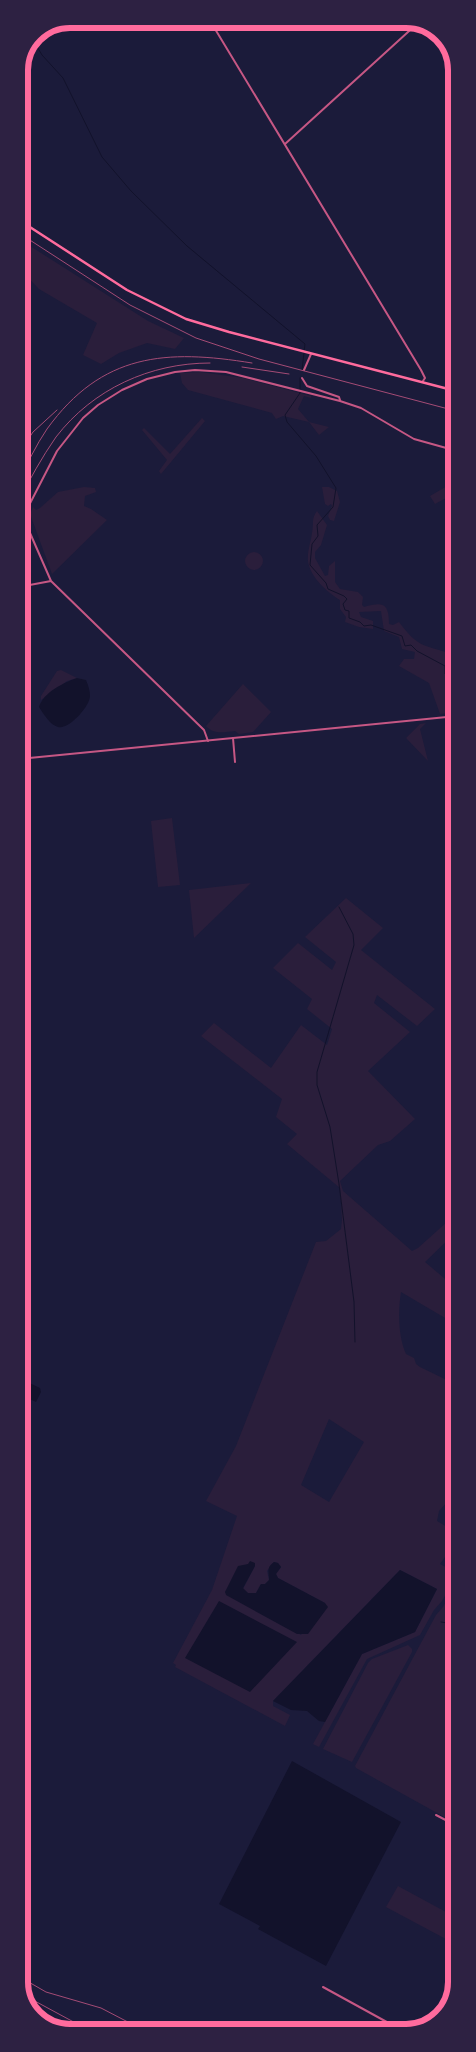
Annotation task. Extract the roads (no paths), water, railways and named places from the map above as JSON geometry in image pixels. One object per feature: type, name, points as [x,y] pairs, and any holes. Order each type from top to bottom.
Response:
[{"type":"main road","points":[[28,226],[126,290],[163,309],[214,328],[448,390]]},
{"type":"street","points":[[214,28],[425,378],[423,383]]},
{"type":"street","points":[[285,144],[412,28]]},
{"type":"street","points":[[304,370],[310,354]]},
{"type":"street","points":[[28,507],[54,456],[73,429],[98,405],[130,386],[165,374],[195,370],[235,374],[340,401],[361,408],[414,439],[448,449]]},
{"type":"street","points":[[302,378],[307,386],[339,397],[340,401]]},
{"type":"street","points":[[28,528],[51,581],[200,726],[206,733],[208,740]]},
{"type":"street","points":[[28,585],[51,581]]},
{"type":"street","points":[[28,758],[448,717]]},
{"type":"street","points":[[233,738],[235,762]]},
{"type":"street","points":[[436,1814],[448,1821]]},
{"type":"street","points":[[324,1987],[390,2024]]},
{"type":"waterway","points":[[36,45],[42,55],[63,78],[102,157],[131,191],[187,246],[305,344],[302,370]]},
{"type":"waterway","points":[[300,378],[300,393],[285,415],[287,422],[316,456],[336,488],[333,507],[317,525],[318,536],[312,544],[310,565],[326,583],[328,589],[347,599],[343,604],[345,610],[349,611],[349,618],[360,622],[364,626],[371,625],[402,636],[405,646],[411,645],[417,651],[445,666],[445,674],[448,676]]},
{"type":"waterway","points":[[339,907],[353,934],[354,945],[317,1072],[317,1085],[330,1127],[339,1184],[354,1302],[355,1342]]},
{"type":"waterway","points":[[441,1622],[448,1623]]},
{"type":"railway","points":[[28,239],[130,305],[196,338],[259,359],[448,409]]},
{"type":"railway","points":[[28,463],[47,429],[68,404],[90,385],[113,371],[138,362],[164,358],[191,357],[252,363]]},
{"type":"railway","points":[[28,483],[56,437],[87,405],[105,392],[124,382],[166,368],[210,363]]},
{"type":"railway","points":[[242,367],[289,374]]},
{"type":"railway","points":[[28,440],[33,432],[57,410]]},
{"type":"railway","points":[[28,1982],[46,1992],[101,2008],[132,2024]]},
{"type":"railway","points":[[31,1999],[77,2024]]}]
